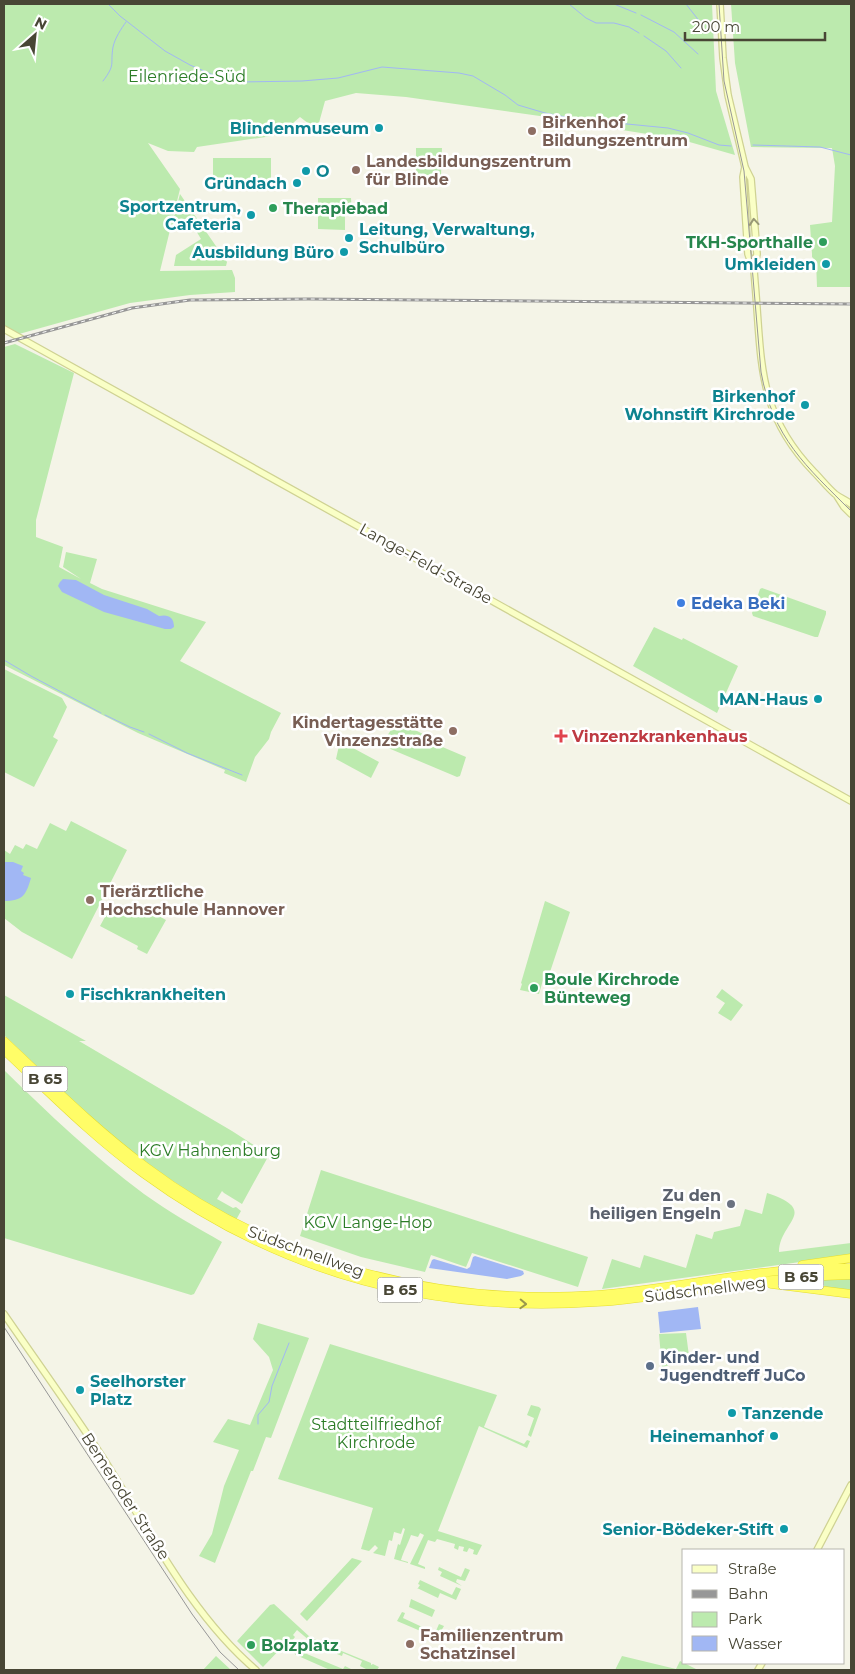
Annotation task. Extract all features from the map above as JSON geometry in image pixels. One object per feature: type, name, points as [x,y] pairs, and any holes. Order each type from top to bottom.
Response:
[{"type":"highway","name":"Südschnellweg","points":[[4,1041],[87,1118],[146,1167],[228,1224]]},
{"type":"highway","name":"Südschnellweg","points":[[4,1050],[82,1122],[126,1160],[163,1188],[296,1259],[334,1272],[414,1293],[497,1303],[599,1299],[810,1276],[851,1275]]},
{"type":"highway","points":[[773,1272],[801,1265],[851,1258]]},
{"type":"highway","name":"Südschnellweg","points":[[599,1299],[773,1272],[851,1268]]},
{"type":"highway","points":[[752,1282],[851,1294]]},
{"type":"main road","points":[[720,4],[725,73],[745,167],[743,177],[748,254],[754,270],[762,371],[771,408],[794,450],[836,494],[851,514]]},
{"type":"main road","name":"Lange-Feld-Straße","points":[[4,329],[849,800]]},
{"type":"main road","points":[[836,494],[851,504]]},
{"type":"main road","name":"Bemeroder Straße","points":[[4,1314],[104,1459],[191,1597],[227,1644],[256,1670]]},
{"type":"main road","points":[[818,1549],[851,1485]]},
{"type":"green space","name":"Eilenriede-Süd","points":[[4,4],[712,4],[716,91],[735,155],[679,139],[561,119],[406,97],[356,93],[325,101],[317,130],[300,117],[279,135],[197,147],[194,152],[168,151],[148,143],[180,189],[160,271],[232,270],[235,278],[235,292],[190,295],[130,303],[19,334],[4,326]]},
{"type":"green space","points":[[731,4],[851,4],[851,287],[817,287],[816,261],[812,257],[810,225],[832,222],[835,166],[832,148],[751,147],[735,63]]},
{"type":"green space","points":[[416,148],[442,148],[441,175],[416,175]]},
{"type":"green space","points":[[213,158],[271,158],[271,187],[213,187]]},
{"type":"green space","points":[[180,194],[227,262],[226,266],[174,266],[176,255],[201,239],[195,229],[172,224]]},
{"type":"green space","points":[[318,198],[351,198],[352,215],[345,215],[345,230],[318,229]]},
{"type":"green space","points":[[15,344],[74,373],[36,520],[36,537],[63,547],[59,567],[81,579],[63,567],[66,552],[97,559],[90,583],[102,589],[206,622],[180,661],[281,713],[269,739],[255,757],[246,782],[224,773],[225,770],[138,733],[4,665],[4,347]]},
{"type":"green space","points":[[762,588],[826,611],[818,637],[753,616],[752,613]]},
{"type":"green space","points":[[654,627],[682,640],[683,638],[738,666],[717,713],[633,666]]},
{"type":"green space","points":[[4,669],[62,698],[67,707],[53,737],[58,740],[34,787],[4,772]]},
{"type":"green space","points":[[397,721],[427,736],[426,740],[466,757],[460,776],[457,777],[381,745]]},
{"type":"green space","points":[[340,741],[379,762],[371,778],[336,759]]},
{"type":"green space","points":[[71,821],[127,850],[72,959],[22,932],[4,918],[4,850],[10,854],[15,845],[23,849],[26,844],[37,849],[50,823],[66,831]]},
{"type":"green space","points":[[545,901],[570,912],[547,981],[543,980],[539,994],[520,990]]},
{"type":"green space","points":[[133,902],[166,920],[147,954],[137,949],[138,946],[100,926],[112,904],[123,910],[126,905],[130,907]]},
{"type":"green space","points":[[722,989],[743,1005],[731,1021],[718,1013],[725,1003],[716,997]]},
{"type":"green space","name":"KGV Hahnenburg","points":[[4,995],[86,1041],[79,1041],[232,1131],[269,1155],[242,1204],[222,1191],[217,1199],[241,1211],[236,1220],[150,1165],[76,1105],[4,1035]]},
{"type":"green space","name":"KGV Hahnenburg","points":[[4,1070],[72,1134],[125,1180],[163,1207],[222,1242],[194,1294],[191,1295],[4,1238]]},
{"type":"green space","name":"KGV Lange-Hop","points":[[321,1170],[588,1257],[578,1287],[472,1253],[466,1267],[431,1255],[425,1272],[361,1257],[300,1236]]},
{"type":"green space","points":[[767,1193],[783,1199],[792,1206],[795,1212],[781,1242],[779,1252],[851,1243],[851,1255],[602,1289],[612,1259],[640,1268],[644,1255],[686,1268],[696,1234],[712,1239],[714,1232],[740,1226],[745,1209],[762,1214]]},
{"type":"green space","points":[[851,1279],[851,1292],[786,1281]]},
{"type":"green space","points":[[258,1323],[309,1338],[271,1438],[266,1437],[215,1563],[199,1556],[212,1534],[224,1486],[239,1450],[213,1442],[228,1419],[250,1425],[273,1370],[269,1357],[253,1339]]},
{"type":"green space","points":[[686,1333],[689,1356],[662,1368],[659,1334]]},
{"type":"green space","name":"Stadtteilfriedhof Kirchrode","points":[[330,1344],[497,1395],[484,1427],[524,1444],[527,1440],[530,1441],[527,1448],[479,1426],[438,1531],[482,1545],[477,1555],[473,1554],[474,1550],[469,1548],[467,1552],[463,1551],[464,1547],[459,1546],[458,1550],[454,1548],[455,1544],[437,1539],[435,1542],[428,1540],[418,1564],[425,1567],[425,1569],[410,1564],[424,1535],[420,1533],[418,1537],[411,1535],[403,1553],[401,1560],[408,1563],[394,1559],[405,1529],[403,1528],[401,1534],[394,1532],[392,1541],[389,1540],[385,1556],[373,1553],[378,1548],[375,1545],[369,1551],[361,1549],[373,1508],[278,1479]]},
{"type":"green space","points":[[531,1405],[541,1409],[531,1437],[528,1435],[534,1418],[527,1415]]},
{"type":"green space","points":[[352,1558],[362,1561],[307,1621],[300,1614]]},
{"type":"green space","points":[[439,1567],[461,1577],[465,1568],[470,1570],[465,1581],[457,1579],[456,1582],[462,1586],[440,1576],[442,1572],[438,1570]]},
{"type":"green space","points":[[420,1580],[452,1595],[456,1587],[461,1589],[456,1600],[440,1593],[438,1598],[417,1588],[420,1585],[418,1584]]},
{"type":"green space","points":[[411,1599],[435,1610],[432,1617],[409,1607]]},
{"type":"green space","points":[[274,1604],[311,1638],[334,1647],[333,1650],[310,1641],[297,1630],[291,1642],[302,1652],[343,1669],[345,1666],[351,1670],[330,1670],[296,1655],[285,1644],[263,1667],[237,1641],[270,1605]]},
{"type":"green space","points":[[402,1612],[405,1613],[403,1618],[435,1633],[439,1624],[444,1626],[437,1638],[397,1621]]},
{"type":"green space","points":[[339,1650],[379,1667],[377,1670],[368,1670],[360,1666],[362,1661],[343,1653],[342,1656],[337,1654]]},
{"type":"green space","points":[[216,1656],[231,1670],[203,1670]]},
{"type":"green space","points":[[622,1656],[676,1669],[680,1661],[682,1664],[698,1670],[615,1670]]},
{"type":"water","points":[[63,579],[76,580],[104,595],[147,609],[159,616],[168,616],[172,619],[174,627],[165,629],[104,612],[62,592],[58,586]]},
{"type":"water","points":[[4,862],[13,862],[23,866],[21,871],[24,873],[23,875],[31,878],[23,896],[16,900],[4,901]]},
{"type":"water","points":[[475,1256],[523,1271],[524,1274],[507,1279],[429,1268],[434,1259],[467,1269],[470,1267]]},
{"type":"water","points":[[698,1307],[701,1329],[660,1333],[658,1312]]},
{"type":"waterway","points":[[108,4],[120,16],[165,51],[190,65],[218,77],[240,82],[302,81],[338,78],[382,67],[459,73],[473,76],[518,105],[545,113],[576,119],[668,128],[688,133],[719,145],[731,146]]},
{"type":"waterway","points":[[569,4],[586,18],[596,23],[614,23],[629,27],[639,33]]},
{"type":"waterway","points":[[614,4],[636,13]]},
{"type":"waterway","points":[[686,4],[700,22]]},
{"type":"waterway","points":[[641,15],[674,32],[698,54]]},
{"type":"waterway","points":[[103,81],[111,68],[115,40],[126,22]]},
{"type":"waterway","points":[[644,36],[666,51],[681,68]]},
{"type":"waterway","points":[[753,145],[820,147],[851,155]]},
{"type":"waterway","points":[[4,660],[101,713]]},
{"type":"waterway","points":[[105,715],[144,732]]},
{"type":"waterway","points":[[149,734],[187,753],[242,775]]},
{"type":"waterway","points":[[258,1424],[258,1415],[269,1402],[272,1386],[289,1343]]},
{"type":"tram line","points":[[719,4],[724,81],[744,171],[761,372],[766,395],[783,433],[794,449],[806,465],[851,511]]},
{"type":"tram line","points":[[4,1327],[192,1614],[220,1652],[239,1670]]},
{"type":"railway","points":[[4,343],[132,308],[190,300],[308,299],[851,304]]},
{"type":"place","name":"Blindenmuseum","points":[[379,128]]},
{"type":"place","name":"Birkenhof Bildungszentrum","points":[[532,131]]},
{"type":"place","name":"Landesbildungszentrum für Blinde","points":[[356,170]]},
{"type":"place","name":"O","points":[[306,171]]},
{"type":"place","name":"Gründach","points":[[297,183]]},
{"type":"place","name":"Therapiebad","points":[[273,208]]},
{"type":"place","name":"Sportzentrum, Cafeteria","points":[[251,215]]},
{"type":"place","name":"Leitung, Verwaltung, Schulbüro","points":[[349,238]]},
{"type":"place","name":"TKH-Sporthalle","points":[[823,242]]},
{"type":"place","name":"Ausbildung Büro","points":[[344,252]]},
{"type":"place","name":"Umkleiden","points":[[826,264]]},
{"type":"place","name":"Birkenhof Wohnstift Kirchrode","points":[[805,405]]},
{"type":"place","name":"Edeka Beki","points":[[681,603]]},
{"type":"place","name":"MAN-Haus","points":[[818,699]]},
{"type":"place","name":"Kindertagesstätte Vinzenzstraße","points":[[453,731]]},
{"type":"place","name":"Vinzenzkrankenhaus","points":[[561,736]]},
{"type":"place","name":"Tierärztliche Hochschule Hannover","points":[[90,900]]},
{"type":"place","name":"Boule Kirchrode Bünteweg","points":[[534,988]]},
{"type":"place","name":"Fischkrankheiten","points":[[70,994]]},
{"type":"place","name":"Zu den heiligen Engeln","points":[[731,1204]]},
{"type":"place","name":"Kinder- und Jugendtreff JuCo","points":[[650,1366]]},
{"type":"place","name":"Seelhorster Platz","points":[[80,1390]]},
{"type":"place","name":"Tanzende","points":[[732,1413]]},
{"type":"place","name":"Heinemanhof","points":[[774,1436]]},
{"type":"place","name":"Senior-Bödeker-Stift","points":[[784,1529]]},
{"type":"place","name":"Familienzentrum Schatzinsel","points":[[410,1644]]},
{"type":"place","name":"Bolzplatz","points":[[251,1645]]}]
